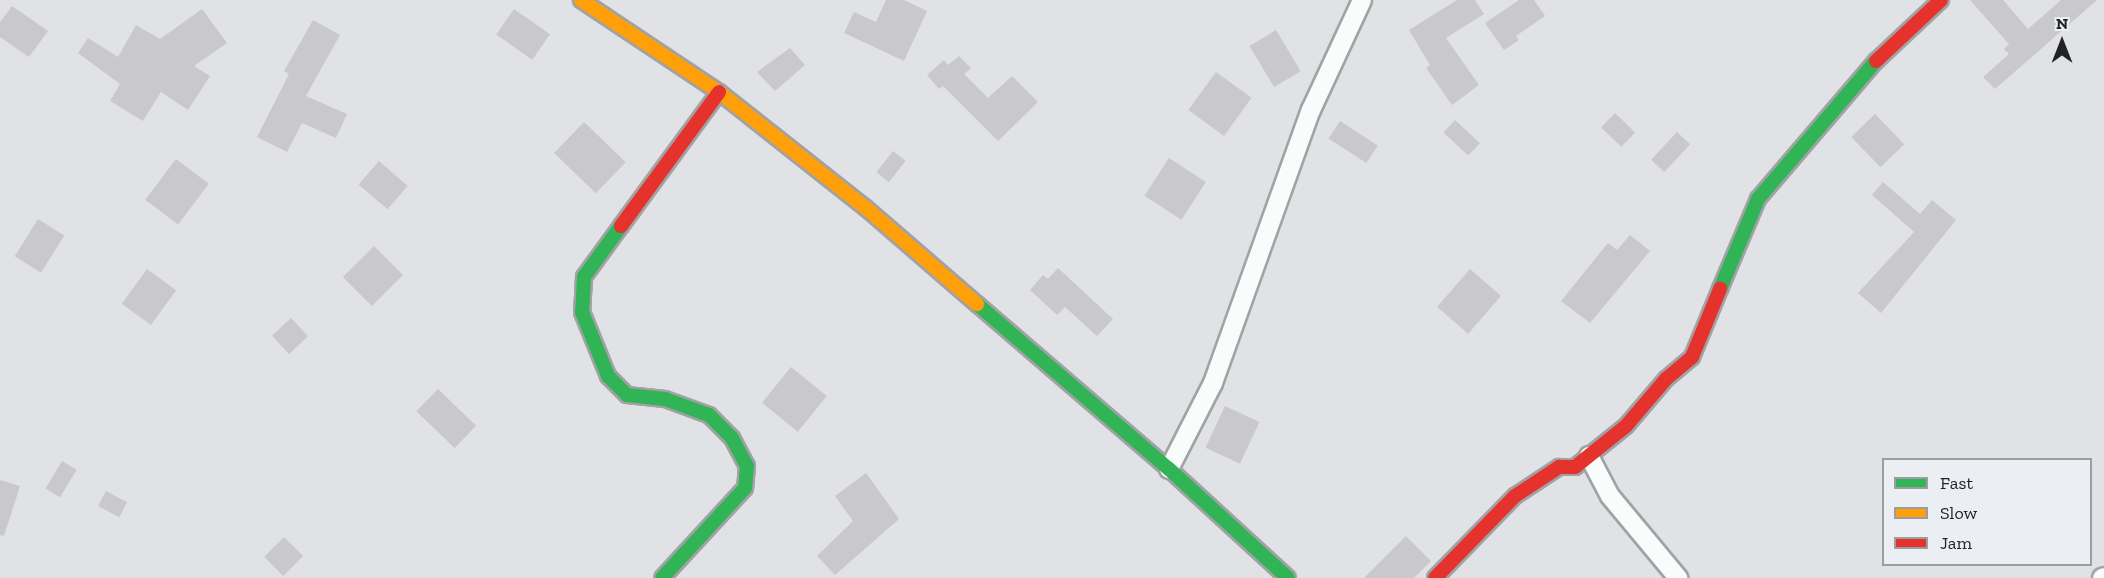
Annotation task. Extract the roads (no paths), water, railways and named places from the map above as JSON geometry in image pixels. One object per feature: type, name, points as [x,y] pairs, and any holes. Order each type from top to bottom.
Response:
[{"type":"street","points":[[581,0],[719,92],[866,208],[1169,469],[1288,578]]},
{"type":"street","points":[[1169,469],[1213,383],[1311,110],[1362,0]]},
{"type":"street","points":[[1436,578],[1515,496],[1559,467],[1575,467],[1626,426],[1666,379],[1692,357],[1758,198],[1871,65],[1941,0]]},
{"type":"street","points":[[662,578],[745,488],[747,466],[732,438],[709,415],[665,399],[627,395],[608,376],[582,312],[584,277],[719,92]]},
{"type":"street","points":[[1588,456],[1610,496],[1678,578]]}]
